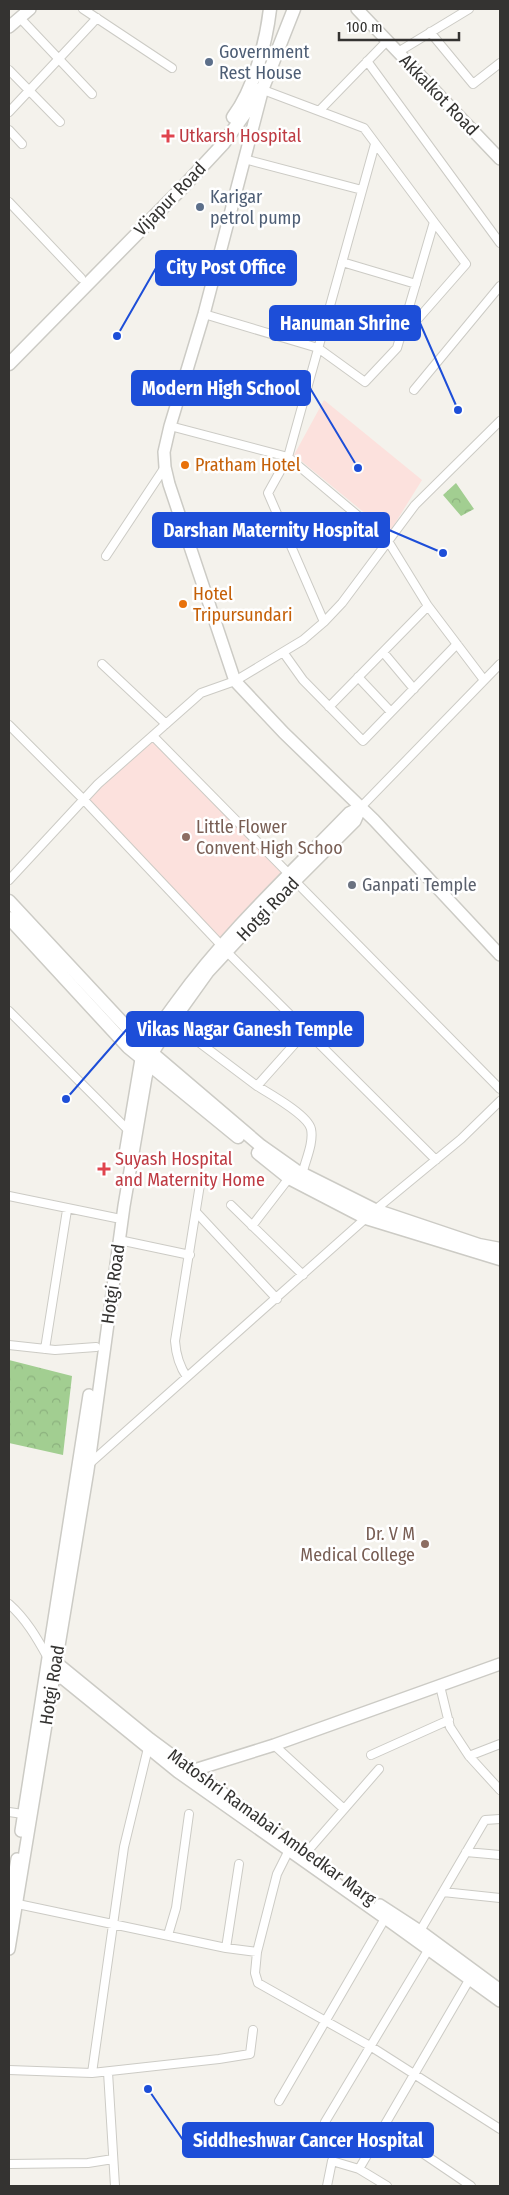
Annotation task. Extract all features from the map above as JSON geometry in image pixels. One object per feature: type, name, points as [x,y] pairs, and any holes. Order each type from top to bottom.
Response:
[{"type":"main road","points":[[9,27],[30,9]]},
{"type":"main road","name":"Vijapur Road","points":[[9,352],[176,183],[218,137],[237,111],[250,85],[261,52],[270,9]]},
{"type":"main road","name":"Vijapur Road","points":[[9,364],[223,144],[262,90],[294,9]]},
{"type":"main road","name":"Akkalkot Road","points":[[363,11],[387,41],[499,154]]},
{"type":"main road","points":[[262,90],[204,314],[170,426],[164,452],[165,467],[235,681],[284,733],[361,807],[498,949]]},
{"type":"main road","name":"Hotgi Road","points":[[9,1949],[11,1903],[23,1814],[52,1664],[96,1347],[129,1131],[147,1056],[195,976],[292,878],[355,821],[361,807]]},
{"type":"main road","points":[[9,901],[147,1056],[289,1178],[371,1214],[500,1259]]},
{"type":"main road","points":[[9,918],[128,1047],[147,1056],[261,1146],[302,1175],[371,1214],[479,1245],[500,1249]]},
{"type":"main road","name":"Hotgi Road","points":[[11,1903],[88,1464],[147,1056],[224,948]]},
{"type":"main road","name":"Matoshri Ramabai Ambedkar Marg","points":[[52,1664],[149,1744],[191,1771],[291,1847],[306,1854],[387,1915],[420,1931],[432,1945],[472,1975],[500,1990]]},
{"type":"main road","points":[[191,1771],[274,1745],[500,1664]]},
{"type":"main road","points":[[149,1744],[291,1847],[432,1945]]},
{"type":"main road","points":[[472,1975],[500,2001]]},
{"type":"street","points":[[83,9],[172,68]]},
{"type":"street","points":[[398,52],[470,9]]},
{"type":"street","points":[[20,18],[92,94]]},
{"type":"street","points":[[9,112],[97,18]]},
{"type":"street","points":[[430,32],[473,84],[500,63]]},
{"type":"street","points":[[319,111],[387,41]]},
{"type":"street","points":[[367,61],[500,243]]},
{"type":"street","points":[[9,70],[60,122]]},
{"type":"street","points":[[250,85],[364,128],[466,264],[399,340]]},
{"type":"street","points":[[9,130],[22,144]]},
{"type":"street","points":[[324,622],[268,493],[288,457],[375,144]]},
{"type":"street","points":[[244,159],[362,190]]},
{"type":"street","points":[[9,202],[81,278]]},
{"type":"street","points":[[204,314],[318,348],[365,382],[397,348],[434,222]]},
{"type":"street","points":[[342,262],[416,284]]},
{"type":"street","points":[[414,390],[500,286]]},
{"type":"street","points":[[9,880],[98,784],[201,693],[235,681],[303,640],[324,622],[342,603],[415,505],[500,421]]},
{"type":"street","points":[[170,426],[288,457],[388,541],[428,606],[484,680]]},
{"type":"street","points":[[106,556],[165,467]]},
{"type":"street","points":[[329,707],[428,606]]},
{"type":"street","points":[[283,652],[303,680],[363,741],[457,644]]},
{"type":"street","points":[[383,652],[414,689]]},
{"type":"street","points":[[102,664],[166,724]]},
{"type":"street","points":[[361,807],[500,664]]},
{"type":"street","points":[[358,676],[391,712]]},
{"type":"street","points":[[9,725],[84,800],[224,948],[436,1160]]},
{"type":"street","points":[[153,736],[500,1089]]},
{"type":"street","points":[[9,1011],[129,1131]]},
{"type":"street","points":[[172,1022],[308,1122],[311,1137],[302,1175]]},
{"type":"street","points":[[257,1086],[307,1030]]},
{"type":"street","points":[[88,1464],[371,1214],[461,1139],[500,1100]]},
{"type":"street","points":[[187,1377],[181,1369],[176,1354],[175,1341],[202,1178]]},
{"type":"street","points":[[252,1226],[289,1178]]},
{"type":"street","points":[[9,1196],[67,1210],[116,1218]]},
{"type":"street","points":[[231,1205],[303,1275]]},
{"type":"street","points":[[45,1349],[67,1210]]},
{"type":"street","points":[[196,1212],[277,1299]]},
{"type":"street","points":[[119,1240],[190,1255]]},
{"type":"street","points":[[9,1345],[45,1349],[96,1347]]},
{"type":"street","points":[[9,1604],[20,1614],[33,1631],[52,1664]]},
{"type":"street","points":[[440,1686],[450,1727],[469,1756],[500,1790]]},
{"type":"street","points":[[371,1755],[448,1720]]},
{"type":"street","points":[[92,2073],[124,1847],[149,1744]]},
{"type":"street","points":[[469,1756],[500,1744]]},
{"type":"street","points":[[274,1745],[344,1809]]},
{"type":"street","points":[[306,1854],[379,1770]]},
{"type":"street","points":[[9,1812],[23,1814]]},
{"type":"street","points":[[168,1935],[176,1908],[189,1814]]},
{"type":"street","points":[[420,1931],[485,1820],[500,1819]]},
{"type":"street","points":[[291,1847],[277,1874],[257,1952],[255,1973],[258,1983],[370,2046],[500,2129]]},
{"type":"street","points":[[466,1852],[500,1855]]},
{"type":"street","points":[[226,1948],[239,1864]]},
{"type":"street","points":[[443,1892],[500,1898]]},
{"type":"street","points":[[11,1903],[226,1948],[257,1952]]},
{"type":"street","points":[[279,2101],[387,1915]]},
{"type":"street","points":[[325,2122],[432,1945]]},
{"type":"street","points":[[359,2169],[472,1975]]},
{"type":"street","points":[[9,2070],[108,2072],[250,2054],[253,2030]]},
{"type":"street","points":[[108,2072],[115,2186]]},
{"type":"street","points":[[384,2128],[471,2186]]},
{"type":"street","points":[[9,2164],[88,2163],[113,2159]]},
{"type":"street","points":[[327,2186],[332,2161],[359,2169],[387,2186]]},
{"type":"shaded area","points":[[324,400],[422,480],[389,533],[294,455]]},
{"type":"shaded area","name":"Little Flower Convent High Schoo","points":[[153,736],[289,874],[221,945],[84,800]]},
{"type":"green space","points":[[456,483],[474,509],[461,516],[443,495]]},
{"type":"green space","points":[[9,1360],[72,1376],[63,1455],[9,1443]]},
{"type":"place","name":"Government Rest House","points":[[209,62]]},
{"type":"place","name":"Utkarsh Hospital","points":[[168,136]]},
{"type":"place","name":"Karigar petrol pump","points":[[200,207]]},
{"type":"place","name":"City Post Office","points":[[117,336]]},
{"type":"place","name":"Hanuman Shrine","points":[[458,410]]},
{"type":"place","name":"Pratham Hotel","points":[[185,465]]},
{"type":"place","name":"Modern High School","points":[[358,468]]},
{"type":"place","name":"Darshan Maternity Hospital","points":[[443,553]]},
{"type":"place","name":"Hotel Tripursundari","points":[[183,604]]},
{"type":"place","name":"Little Flower Convent High Schoo","points":[[186,837]]},
{"type":"place","name":"Ganpati Temple","points":[[352,885]]},
{"type":"place","name":"Vikas Nagar Ganesh Temple","points":[[66,1099]]},
{"type":"place","name":"Suyash Hospital and Maternity Home","points":[[104,1169]]},
{"type":"place","name":"Dr. V M Medical College","points":[[425,1544]]},
{"type":"place","name":"Siddheshwar Cancer Hospital","points":[[148,2089]]}]
